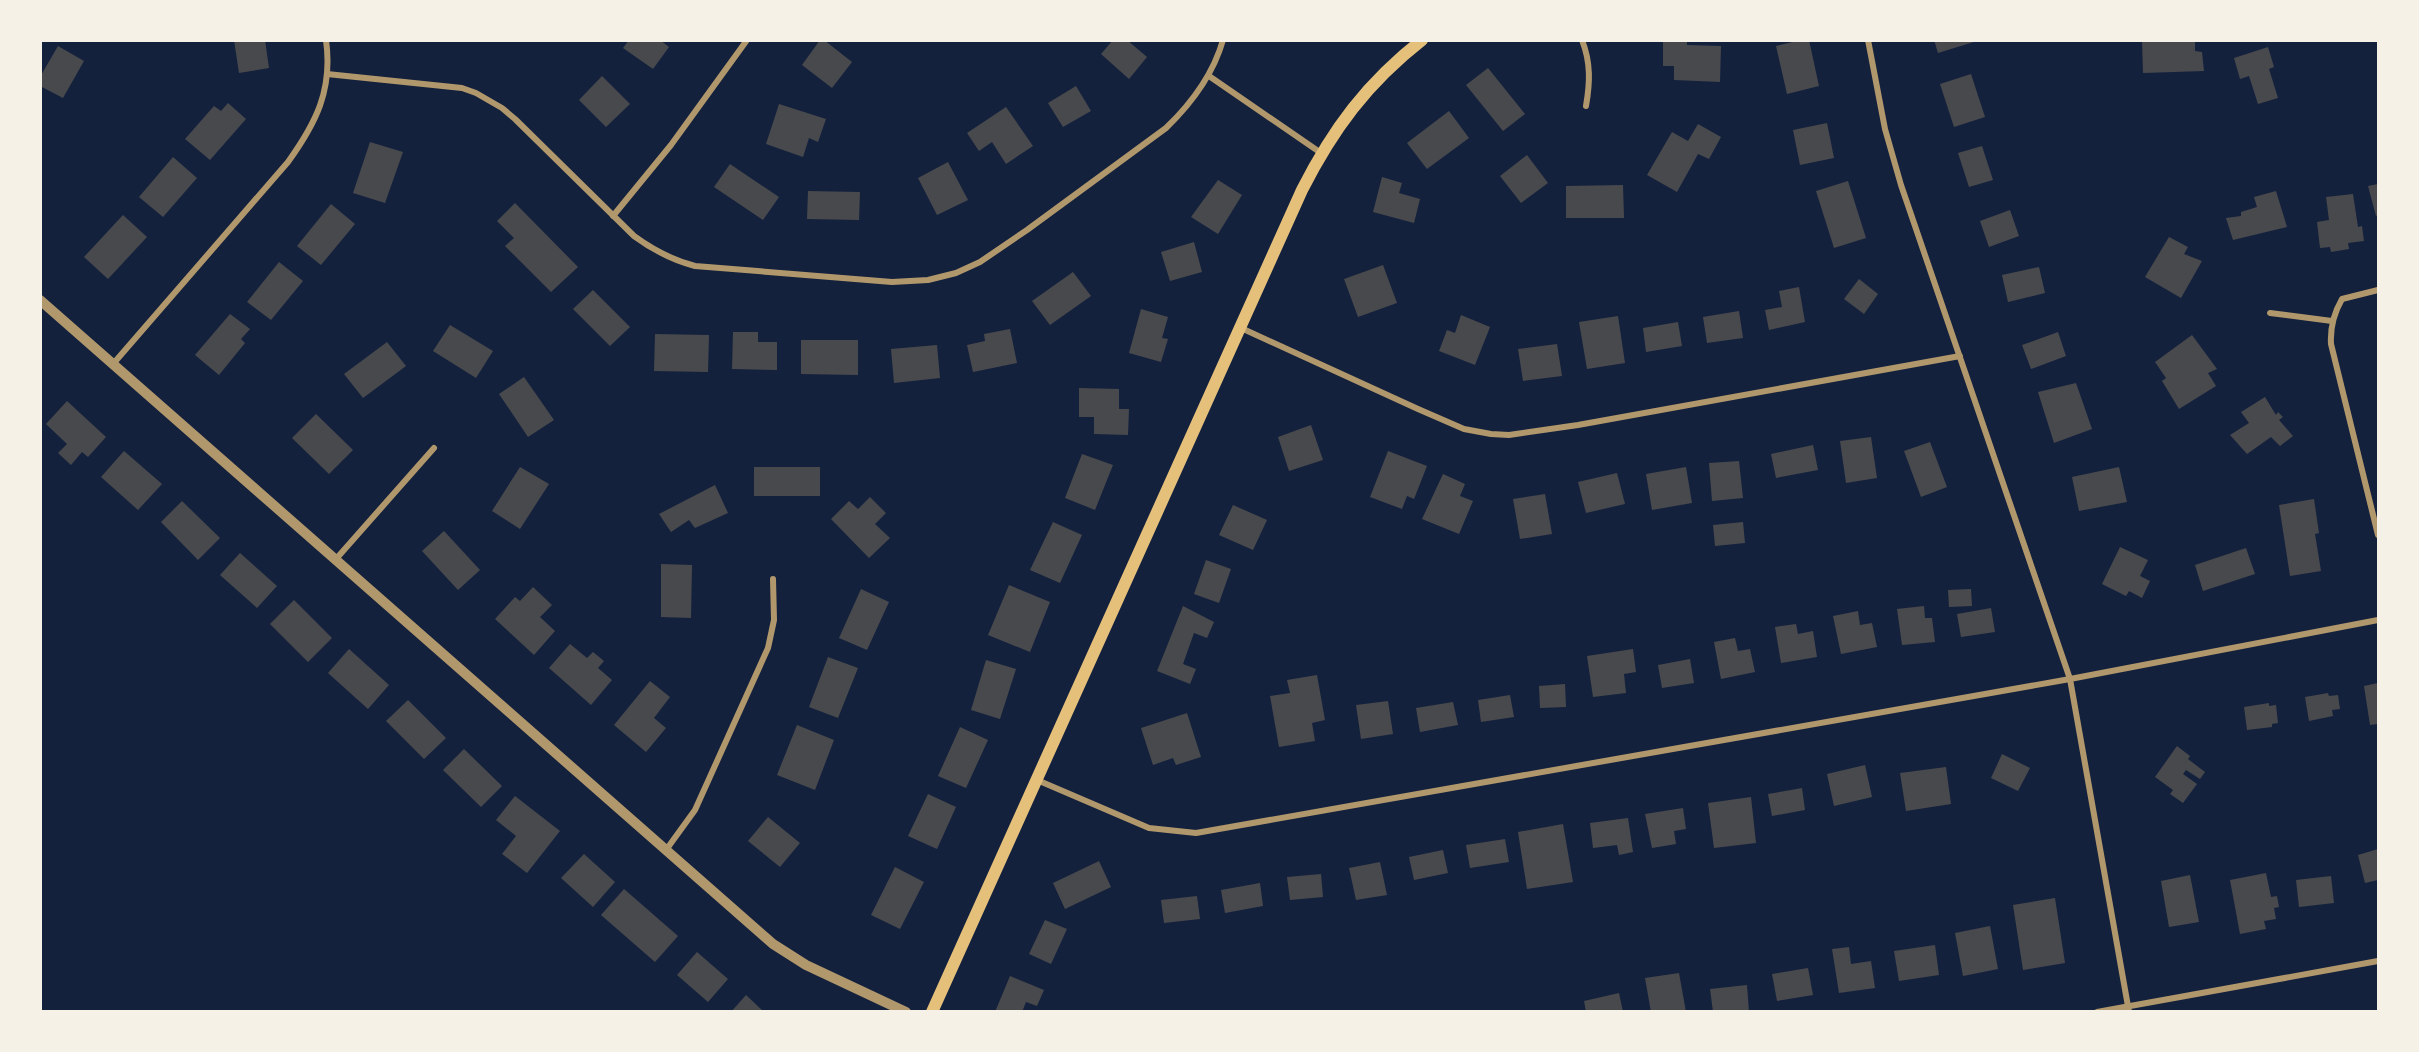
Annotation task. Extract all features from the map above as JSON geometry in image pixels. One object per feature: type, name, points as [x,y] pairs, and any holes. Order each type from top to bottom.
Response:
[{"type":"main road","points":[[932,1011],[1302,190],[1321,153],[1344,118],[1370,86],[1422,40]]},
{"type":"street","points":[[113,364],[288,162],[310,130],[321,104],[327,74],[326,40]]},
{"type":"street","points":[[613,216],[671,145],[747,40]]},
{"type":"street","points":[[327,74],[446,85],[476,93],[502,108],[634,236],[679,262],[695,266],[892,282],[928,280],[956,273],[980,262],[1028,230],[1166,128],[1182,113],[1209,76],[1223,40]]},
{"type":"street","points":[[1582,40],[1589,63],[1590,85],[1586,106]]},
{"type":"street","points":[[1868,40],[1885,129],[1901,185],[2070,679],[2128,1009]]},
{"type":"street","points":[[1209,76],[1321,153]]},
{"type":"street","points":[[2379,290],[2342,298],[2332,321],[2331,344],[2379,535]]},
{"type":"street","points":[[40,300],[773,944],[806,965],[860,992],[906,1011]]},
{"type":"street","points":[[2270,313],[2332,321]]},
{"type":"street","points":[[1241,328],[1464,429],[1509,435],[1578,425],[1960,356]]},
{"type":"street","points":[[336,559],[434,448]]},
{"type":"street","points":[[666,850],[695,810],[768,648],[774,620],[773,579]]},
{"type":"street","points":[[1037,780],[1149,828],[1196,833],[2070,679],[2379,620]]},
{"type":"street","points":[[2097,1011],[2128,1009],[2379,961]]},
{"type":"building","points":[[234,40],[265,40],[269,68],[239,73]]},
{"type":"building","points":[[629,40],[660,40],[669,47],[653,69],[623,48]]},
{"type":"building","points":[[820,40],[824,40],[852,62],[832,88],[802,65]]},
{"type":"building","points":[[1113,40],[1127,40],[1147,57],[1129,79],[1101,54]]},
{"type":"building","points":[[1663,40],[1687,40],[1687,45],[1721,46],[1720,82],[1674,80],[1674,66],[1663,66]]},
{"type":"building","points":[[1809,40],[1819,86],[1787,94],[1776,46]]},
{"type":"building","points":[[1934,40],[1977,40],[1977,41],[1938,53]]},
{"type":"building","points":[[2195,40],[2195,51],[2202,52],[2204,71],[2143,73],[2142,41]]},
{"type":"building","points":[[58,46],[84,61],[63,98],[40,86],[40,77]]},
{"type":"building","points":[[2268,47],[2274,67],[2269,69],[2278,98],[2258,104],[2249,76],[2240,79],[2234,58]]},
{"type":"building","points":[[1488,68],[1525,114],[1503,131],[1466,85]]},
{"type":"building","points":[[1971,74],[1985,117],[1954,127],[1940,84]]},
{"type":"building","points":[[602,76],[630,104],[606,127],[579,100]]},
{"type":"building","points":[[1076,86],[1091,111],[1063,127],[1048,103]]},
{"type":"building","points":[[228,103],[246,119],[210,160],[185,139],[214,106],[221,111]]},
{"type":"building","points":[[779,104],[826,119],[818,142],[809,138],[803,157],[766,144]]},
{"type":"building","points":[[1006,107],[1033,146],[1006,164],[992,142],[979,151],[967,133]]},
{"type":"building","points":[[1449,111],[1469,138],[1427,169],[1407,143]]},
{"type":"building","points":[[1827,123],[1834,158],[1800,165],[1793,130]]},
{"type":"building","points":[[1698,124],[1721,137],[1709,159],[1698,154],[1677,192],[1647,175],[1672,132],[1688,141]]},
{"type":"building","points":[[370,142],[403,152],[385,203],[353,193]]},
{"type":"building","points":[[1982,146],[1993,180],[1969,187],[1958,153]]},
{"type":"building","points":[[1527,155],[1548,183],[1521,203],[1500,176]]},
{"type":"building","points":[[173,157],[197,178],[163,217],[139,197]]},
{"type":"building","points":[[948,162],[968,200],[937,215],[918,178]]},
{"type":"building","points":[[730,164],[779,197],[763,220],[714,187]]},
{"type":"building","points":[[1382,177],[1402,183],[1399,193],[1420,199],[1414,223],[1373,212]]},
{"type":"building","points":[[1218,180],[1242,195],[1218,234],[1191,217]]},
{"type":"building","points":[[1848,181],[1866,238],[1834,248],[1816,191]]},
{"type":"building","points":[[2378,184],[2378,215],[2376,216],[2368,186]]},
{"type":"building","points":[[1623,185],[1624,218],[1566,218],[1566,186]]},
{"type":"building","points":[[808,191],[860,192],[859,220],[807,219]]},
{"type":"building","points":[[2276,191],[2287,227],[2233,240],[2226,218],[2241,216],[2241,212],[2257,207],[2254,197]]},
{"type":"building","points":[[2353,194],[2358,227],[2362,226],[2364,241],[2348,243],[2349,249],[2331,252],[2330,247],[2320,248],[2317,222],[2329,220],[2326,197]]},
{"type":"building","points":[[515,203],[578,267],[551,292],[505,246],[514,238],[497,221]]},
{"type":"building","points":[[331,204],[355,224],[321,265],[297,246]]},
{"type":"building","points":[[2010,210],[2019,236],[1989,247],[1980,221]]},
{"type":"building","points":[[123,215],[147,237],[108,279],[84,257]]},
{"type":"building","points":[[2169,237],[2188,247],[2184,254],[2202,261],[2181,298],[2145,277]]},
{"type":"building","points":[[1194,242],[1202,272],[1170,281],[1161,252]]},
{"type":"building","points":[[279,262],[303,281],[271,320],[247,302]]},
{"type":"building","points":[[1383,265],[1397,303],[1358,317],[1344,279]]},
{"type":"building","points":[[2039,267],[2045,293],[2008,302],[2002,275]]},
{"type":"building","points":[[1073,272],[1091,296],[1050,325],[1032,301]]},
{"type":"building","points":[[1859,279],[1878,294],[1864,314],[1844,299]]},
{"type":"building","points":[[1799,287],[1805,322],[1769,330],[1765,310],[1782,307],[1779,291]]},
{"type":"building","points":[[593,290],[630,327],[610,346],[573,309]]},
{"type":"building","points":[[1141,309],[1168,317],[1162,338],[1168,339],[1161,362],[1129,353]]},
{"type":"building","points":[[1739,311],[1743,338],[1707,343],[1703,317]]},
{"type":"building","points":[[230,314],[250,329],[241,339],[245,343],[219,375],[195,355]]},
{"type":"building","points":[[1461,315],[1490,327],[1475,365],[1439,351],[1447,330],[1455,333]]},
{"type":"building","points":[[1618,316],[1625,363],[1587,369],[1579,322]]},
{"type":"building","points":[[1678,322],[1682,346],[1646,352],[1643,328]]},
{"type":"building","points":[[450,325],[493,351],[476,378],[433,351]]},
{"type":"building","points":[[1010,329],[1017,363],[973,372],[967,345],[985,341],[984,334]]},
{"type":"building","points":[[733,332],[758,332],[758,342],[777,342],[777,370],[732,369]]},
{"type":"building","points":[[2058,332],[2066,356],[2031,369],[2022,345]]},
{"type":"building","points":[[655,334],[709,335],[708,372],[654,371]]},
{"type":"building","points":[[2192,335],[2217,369],[2208,373],[2216,386],[2179,409],[2162,381],[2166,378],[2155,362]]},
{"type":"building","points":[[801,340],[858,340],[858,375],[801,374]]},
{"type":"building","points":[[387,342],[406,366],[363,398],[344,374]]},
{"type":"building","points":[[1557,344],[1562,376],[1523,381],[1518,349]]},
{"type":"building","points":[[937,345],[940,378],[894,383],[891,349]]},
{"type":"building","points":[[524,377],[554,420],[528,437],[499,394]]},
{"type":"building","points":[[2076,383],[2092,429],[2054,443],[2038,392]]},
{"type":"building","points":[[1079,388],[1119,389],[1119,409],[1129,409],[1128,435],[1094,434],[1094,417],[1079,417]]},
{"type":"building","points":[[2265,397],[2276,415],[2278,412],[2283,417],[2279,420],[2293,436],[2280,446],[2271,437],[2247,454],[2230,435],[2249,423],[2241,412]]},
{"type":"building","points":[[67,401],[106,437],[88,457],[82,452],[71,465],[58,453],[67,444],[46,424]]},
{"type":"building","points":[[316,414],[353,450],[329,474],[292,438]]},
{"type":"building","points":[[1311,425],[1323,460],[1289,471],[1278,437]]},
{"type":"building","points":[[1871,437],[1877,478],[1846,483],[1840,441]]},
{"type":"building","points":[[1930,442],[1947,487],[1921,497],[1904,451]]},
{"type":"building","points":[[1813,445],[1818,470],[1776,478],[1771,454]]},
{"type":"building","points":[[124,451],[162,484],[138,510],[101,477]]},
{"type":"building","points":[[1388,451],[1427,466],[1414,499],[1407,496],[1402,509],[1370,497]]},
{"type":"building","points":[[1082,454],[1113,465],[1095,510],[1065,498]]},
{"type":"building","points":[[1739,461],[1743,498],[1712,501],[1709,463]]},
{"type":"building","points":[[520,467],[549,484],[520,529],[492,511]]},
{"type":"building","points":[[754,467],[820,467],[820,496],[754,496]]},
{"type":"building","points":[[1686,467],[1692,503],[1652,510],[1646,474]]},
{"type":"building","points":[[2119,467],[2127,502],[2079,511],[2072,477]]},
{"type":"building","points":[[1617,473],[1625,504],[1586,513],[1578,482]]},
{"type":"building","points":[[1443,474],[1465,484],[1460,496],[1473,501],[1459,534],[1422,519]]},
{"type":"building","points":[[715,485],[728,513],[695,528],[689,520],[671,532],[659,514]]},
{"type":"building","points":[[1545,494],[1552,534],[1520,539],[1513,499]]},
{"type":"building","points":[[870,497],[886,513],[875,524],[890,538],[869,558],[831,519],[849,501],[858,509]]},
{"type":"building","points":[[2314,499],[2319,533],[2315,534],[2321,571],[2290,576],[2279,505]]},
{"type":"building","points":[[182,501],[220,538],[198,560],[161,522]]},
{"type":"building","points":[[1233,505],[1267,520],[1253,550],[1219,535]]},
{"type":"building","points":[[1053,522],[1082,535],[1060,583],[1030,570]]},
{"type":"building","points":[[1743,522],[1745,543],[1715,546],[1713,525]]},
{"type":"building","points":[[444,531],[480,570],[458,590],[422,551]]},
{"type":"building","points":[[2120,547],[2148,560],[2140,576],[2150,581],[2142,598],[2129,591],[2126,596],[2102,584]]},
{"type":"building","points":[[2246,548],[2255,574],[2203,591],[2195,565]]},
{"type":"building","points":[[240,553],[277,586],[257,608],[220,575]]},
{"type":"building","points":[[1206,560],[1231,569],[1219,603],[1194,594]]},
{"type":"building","points":[[661,564],[692,565],[691,618],[661,617]]},
{"type":"building","points":[[1009,585],[1050,602],[1030,652],[988,635]]},
{"type":"building","points":[[533,587],[552,605],[540,617],[555,631],[534,655],[495,619],[515,597],[520,601]]},
{"type":"building","points":[[861,589],[889,602],[867,650],[839,638]]},
{"type":"building","points":[[1971,589],[1972,606],[1949,607],[1948,590]]},
{"type":"building","points":[[294,600],[332,638],[308,662],[270,624]]},
{"type":"building","points":[[1183,606],[1214,622],[1207,638],[1194,633],[1183,664],[1196,669],[1190,684],[1157,671]]},
{"type":"building","points":[[1924,606],[1925,618],[1932,618],[1935,642],[1902,645],[1897,609]]},
{"type":"building","points":[[1991,608],[1995,632],[1961,637],[1957,614]]},
{"type":"building","points":[[1858,611],[1860,625],[1872,623],[1877,647],[1841,654],[1833,616]]},
{"type":"building","points":[[1796,624],[1798,634],[1813,631],[1817,657],[1781,663],[1775,627]]},
{"type":"building","points":[[1735,638],[1738,651],[1750,649],[1755,672],[1721,679],[1714,642]]},
{"type":"building","points":[[570,644],[587,658],[593,652],[604,661],[598,668],[612,680],[591,705],[549,668]]},
{"type":"building","points":[[349,649],[389,685],[368,709],[328,673]]},
{"type":"building","points":[[1633,649],[1636,672],[1624,674],[1626,693],[1593,697],[1587,656]]},
{"type":"building","points":[[828,657],[858,668],[838,718],[809,707]]},
{"type":"building","points":[[1690,659],[1694,683],[1662,688],[1658,665]]},
{"type":"building","points":[[986,660],[1016,669],[1000,719],[971,710]]},
{"type":"building","points":[[1317,675],[1325,720],[1312,723],[1315,741],[1279,747],[1270,696],[1290,693],[1287,680]]},
{"type":"building","points":[[650,681],[670,697],[654,718],[666,728],[646,752],[614,725]]},
{"type":"building","points":[[2378,683],[2378,724],[2370,725],[2364,686]]},
{"type":"building","points":[[1565,684],[1566,707],[1540,708],[1539,686]]},
{"type":"building","points":[[2328,693],[2329,696],[2338,695],[2340,709],[2332,710],[2333,716],[2309,721],[2305,697]]},
{"type":"building","points":[[1510,695],[1514,717],[1481,722],[1478,700]]},
{"type":"building","points":[[408,700],[446,738],[424,759],[386,721]]},
{"type":"building","points":[[1388,701],[1393,734],[1361,739],[1356,705]]},
{"type":"building","points":[[1453,702],[1458,725],[1420,732],[1416,708]]},
{"type":"building","points":[[2269,703],[2269,706],[2276,705],[2278,723],[2272,724],[2272,727],[2247,730],[2244,707]]},
{"type":"building","points":[[1187,713],[1201,757],[1176,765],[1173,758],[1153,765],[1141,728]]},
{"type":"building","points":[[797,725],[834,740],[815,790],[777,775]]},
{"type":"building","points":[[960,727],[988,740],[966,788],[938,776]]},
{"type":"building","points":[[2177,746],[2190,756],[2188,759],[2205,772],[2200,779],[2186,770],[2183,774],[2197,784],[2183,803],[2170,794],[2173,790],[2155,777]]},
{"type":"building","points":[[464,749],[502,786],[481,807],[443,770]]},
{"type":"building","points":[[2002,754],[2030,768],[2018,791],[1991,778]]},
{"type":"building","points":[[1865,765],[1872,797],[1834,806],[1827,774]]},
{"type":"building","points":[[1946,767],[1951,804],[1906,811],[1900,773]]},
{"type":"building","points":[[1802,788],[1805,810],[1772,816],[1768,794]]},
{"type":"building","points":[[928,794],[956,807],[937,849],[908,836]]},
{"type":"building","points":[[515,796],[560,831],[527,873],[502,854],[516,836],[496,820]]},
{"type":"building","points":[[1751,797],[1756,843],[1714,848],[1708,803]]},
{"type":"building","points":[[1683,808],[1686,829],[1674,831],[1676,844],[1652,848],[1645,814]]},
{"type":"building","points":[[768,817],[800,843],[780,867],[748,841]]},
{"type":"building","points":[[1628,818],[1633,852],[1619,855],[1617,845],[1593,848],[1590,823]]},
{"type":"building","points":[[1563,824],[1573,882],[1527,889],[1518,832]]},
{"type":"building","points":[[1505,839],[1509,862],[1470,868],[1466,845]]},
{"type":"building","points":[[2378,849],[2378,880],[2365,883],[2358,855]]},
{"type":"building","points":[[1443,850],[1448,873],[1414,880],[1409,857]]},
{"type":"building","points":[[584,854],[615,882],[593,907],[561,878]]},
{"type":"building","points":[[1099,861],[1111,887],[1065,909],[1053,883]]},
{"type":"building","points":[[1380,862],[1387,895],[1356,900],[1349,868]]},
{"type":"building","points":[[895,867],[924,882],[900,929],[871,915]]},
{"type":"building","points":[[2266,873],[2271,897],[2277,896],[2279,907],[2274,908],[2276,919],[2264,921],[2266,929],[2240,934],[2230,880]]},
{"type":"building","points":[[1321,874],[1323,897],[1290,900],[1287,877]]},
{"type":"building","points":[[2190,875],[2199,922],[2169,927],[2161,881]]},
{"type":"building","points":[[2331,876],[2334,903],[2299,907],[2296,880]]},
{"type":"building","points":[[1260,883],[1263,906],[1225,913],[1221,890]]},
{"type":"building","points":[[624,889],[678,936],[655,962],[601,915]]},
{"type":"building","points":[[1197,896],[1200,919],[1164,923],[1161,900]]},
{"type":"building","points":[[2055,898],[2065,963],[2023,970],[2013,905]]},
{"type":"building","points":[[1045,920],[1067,929],[1051,964],[1029,954]]},
{"type":"building","points":[[1990,926],[1998,969],[1963,976],[1955,933]]},
{"type":"building","points":[[1935,945],[1939,975],[1899,981],[1894,951]]},
{"type":"building","points":[[1849,947],[1851,964],[1871,961],[1875,988],[1839,993],[1832,949]]},
{"type":"building","points":[[697,952],[728,979],[708,1002],[677,975]]},
{"type":"building","points":[[1808,968],[1813,995],[1777,1001],[1772,974]]},
{"type":"building","points":[[1679,973],[1686,1012],[1651,1012],[1645,978]]},
{"type":"building","points":[[1010,976],[1044,990],[1037,1006],[1026,1002],[1022,1012],[995,1012]]},
{"type":"building","points":[[1747,985],[1749,1012],[1713,1012],[1710,989]]},
{"type":"building","points":[[1619,993],[1623,1012],[1586,1012],[1584,1001]]},
{"type":"building","points":[[746,995],[764,1012],[731,1012]]}]
